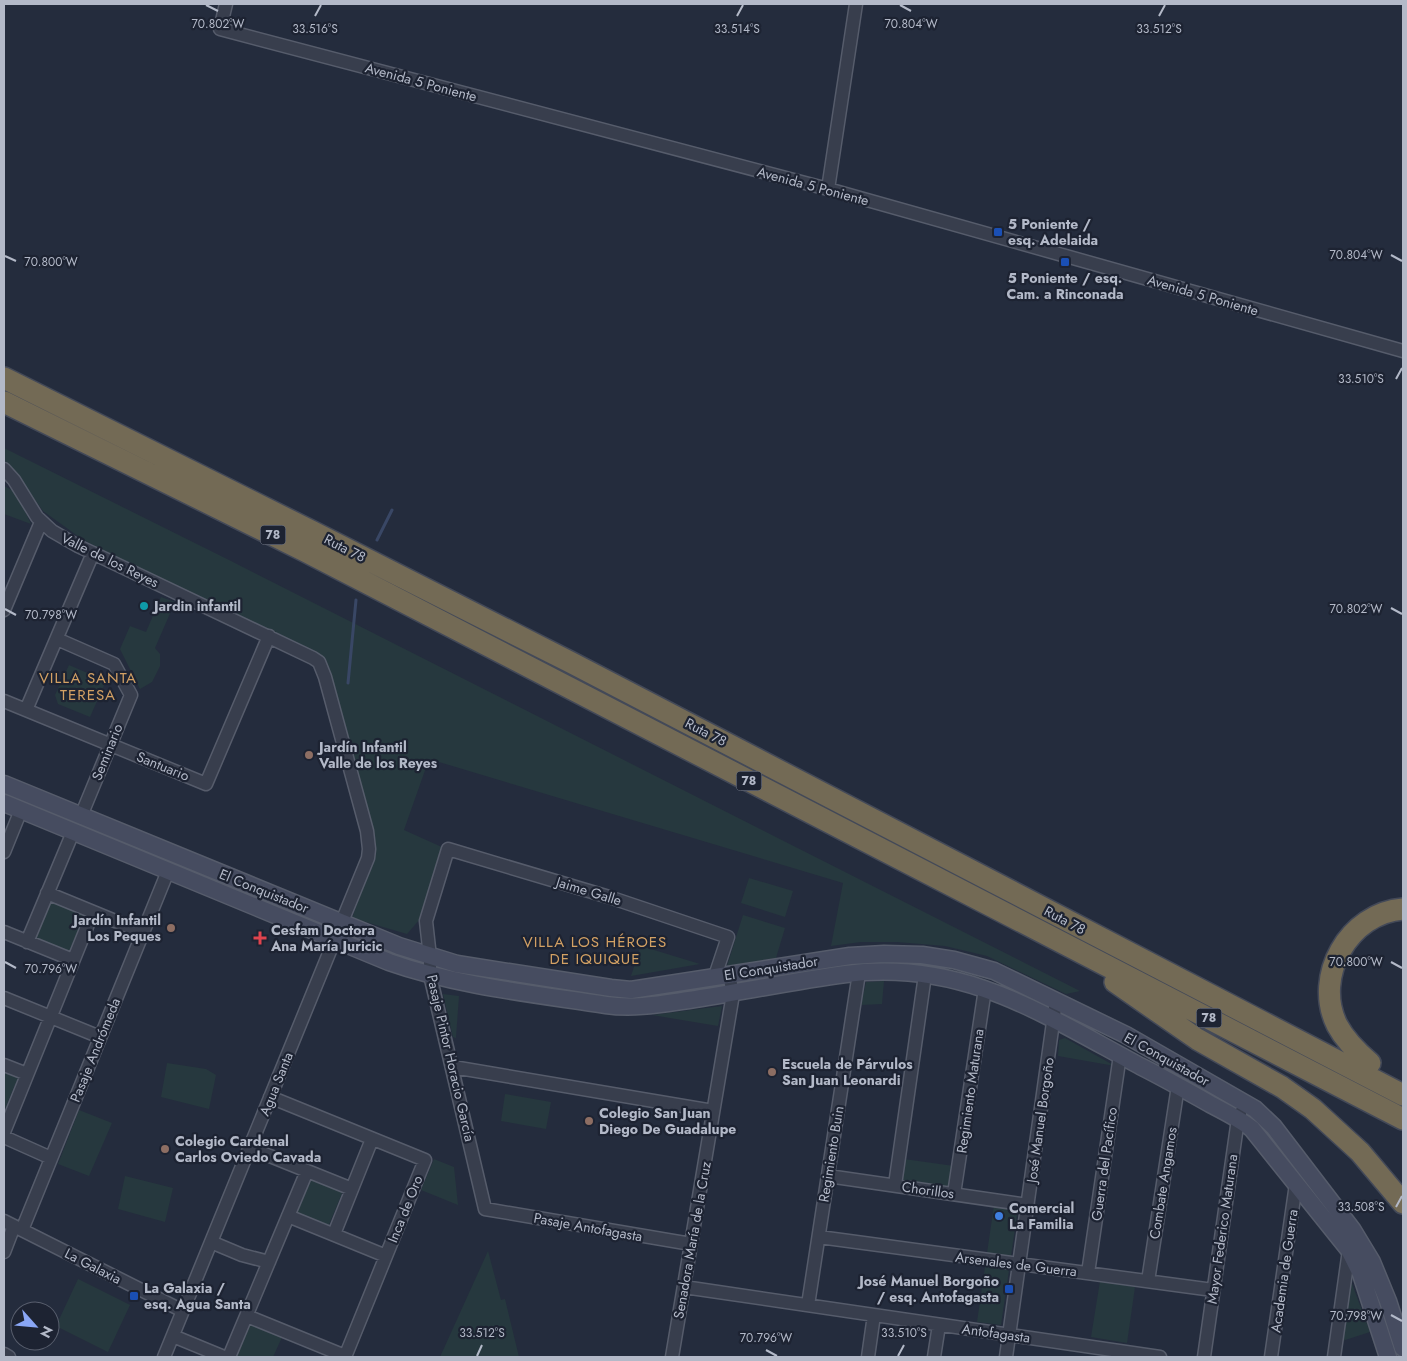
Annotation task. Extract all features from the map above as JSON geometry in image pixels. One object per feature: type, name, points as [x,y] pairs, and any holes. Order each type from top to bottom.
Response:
[{"type":"highway","name":"Ruta 78","points":[[4,378],[570,662],[1403,1095]]},
{"type":"highway","name":"Ruta 78","points":[[4,402],[305,551],[1403,1119]]},
{"type":"highway","points":[[1370,1063],[1350,1044],[1337,1024],[1329,995],[1331,976],[1338,955],[1354,932],[1380,915],[1403,909]]},
{"type":"highway","points":[[1014,917],[1197,1038],[1297,1098],[1329,1122],[1360,1152],[1403,1203]]},
{"type":"highway","points":[[1064,920],[1117,939],[1245,998],[1403,1080]]},
{"type":"main road","name":"El Conquistador","points":[[4,784],[399,946],[457,964],[621,990],[647,989],[722,975],[850,956],[884,954],[922,955],[954,960],[994,971],[1126,1035],[1255,1109],[1274,1128],[1352,1229],[1372,1262],[1388,1301],[1403,1348]]},
{"type":"main road","name":"El Conquistador","points":[[4,803],[389,962],[430,975],[617,1007],[643,1006],[733,994],[859,973],[903,972],[959,981],[1020,1002],[1238,1119],[1259,1136],[1349,1250],[1362,1274],[1388,1357]]},
{"type":"street","name":"Avenida 5 Poniente","points":[[226,4],[220,29],[828,189],[1403,351]]},
{"type":"street","points":[[828,189],[856,4]]},
{"type":"street","name":"Valle de los Reyes","points":[[4,469],[21,490],[41,522],[52,532],[319,662],[367,831],[368,858],[342,922]]},
{"type":"street","points":[[4,484],[21,490]]},
{"type":"street","points":[[4,608],[41,522]]},
{"type":"street","points":[[26,710],[94,553]]},
{"type":"street","name":"Santuario","points":[[4,701],[206,784],[269,636]]},
{"type":"street","name":"Seminario","points":[[57,639],[114,664],[131,695],[81,816]]},
{"type":"street","points":[[4,852],[21,810]]},
{"type":"street","points":[[27,942],[73,832]]},
{"type":"street","name":"Jaime Galle","points":[[448,849],[609,897],[728,937],[722,975]]},
{"type":"street","name":"Pasaje Pintor Horacio García","points":[[448,849],[426,921],[430,975],[485,1209]]},
{"type":"street","name":"Pasaje Andrómeda","points":[[4,1252],[13,1225],[51,1158],[168,871]]},
{"type":"street","points":[[47,893],[142,932]]},
{"type":"street","points":[[4,1132],[92,912]]},
{"type":"street","name":"Agua Santa","points":[[164,1357],[342,922]]},
{"type":"street","points":[[4,932],[73,960]]},
{"type":"street","name":"Regimiento Buin","points":[[808,1305],[859,973]]},
{"type":"street","name":"Senadora María de la Cruz","points":[[672,1357],[733,994],[722,975]]},
{"type":"street","points":[[895,1186],[925,975]]},
{"type":"street","name":"Regimiento Maturana","points":[[954,1194],[985,989]]},
{"type":"street","points":[[4,998],[100,1037]]},
{"type":"street","name":"José Manuel Borgoño","points":[[1006,1357],[1056,1001]]},
{"type":"street","name":"Guerra del Pacífico","points":[[1088,1273],[1120,1055]]},
{"type":"street","points":[[4,1065],[27,1074]]},
{"type":"street","points":[[452,1067],[714,1111]]},
{"type":"street","name":"Combate Angamos","points":[[1148,1281],[1178,1086]]},
{"type":"street","name":"Inca de Oro","points":[[270,1097],[425,1160],[345,1357]]},
{"type":"street","name":"Mayor Federico Maturana","points":[[1204,1357],[1238,1119],[1244,1102]]},
{"type":"street","points":[[4,1137],[51,1158]]},
{"type":"street","points":[[334,1234],[372,1139]]},
{"type":"street","points":[[250,1148],[352,1189]]},
{"type":"street","points":[[229,1357],[307,1171]]},
{"type":"street","name":"Chorillos","points":[[828,1176],[1028,1205]]},
{"type":"street","name":"Academia de Guerra","points":[[1271,1357],[1296,1184]]},
{"type":"street","name":"Pasaje Antofagasta","points":[[485,1209],[691,1244]]},
{"type":"street","points":[[288,1216],[386,1256]]},
{"type":"street","name":"La Galaxia","points":[[13,1225],[183,1311]]},
{"type":"street","name":"Arsenales de Guerra","points":[[819,1237],[1007,1264],[1019,1263],[1214,1290]]},
{"type":"street","points":[[211,1242],[242,1255],[269,1262]]},
{"type":"street","points":[[1334,1357],[1349,1250]]},
{"type":"street","name":"Antofagasta","points":[[684,1287],[1160,1357]]},
{"type":"street","points":[[868,1357],[874,1315]]},
{"type":"street","points":[[246,1316],[345,1357]]},
{"type":"street","points":[[934,1357],[939,1325]]},
{"type":"street","points":[[173,1336],[224,1357]]},
{"type":"street","points":[[4,1354],[9,1357]]},
{"type":"shaded area","points":[[4,448],[1080,991],[1066,994],[987,956],[945,946],[897,942],[861,942],[831,946],[843,883],[429,759],[404,830],[444,848],[420,919],[407,934],[352,918],[373,859],[316,654],[146,573],[82,539],[43,511],[4,460]]},
{"type":"shaded area","points":[[4,486],[16,492],[31,524],[4,514]]},
{"type":"shaded area","points":[[161,597],[175,602],[155,648],[160,654],[160,666],[152,682],[140,689],[120,649],[130,626],[146,632]]},
{"type":"shaded area","points":[[69,665],[106,681],[90,717],[58,704],[55,695]]},
{"type":"shaded area","points":[[749,878],[793,891],[785,917],[741,903]]},
{"type":"shaded area","points":[[51,901],[85,916],[69,952],[35,937]]},
{"type":"shaded area","points":[[743,915],[785,928],[776,958],[727,966]]},
{"type":"shaded area","points":[[641,946],[700,964],[631,976]]},
{"type":"shaded area","points":[[884,981],[882,1004],[861,1005],[866,982]]},
{"type":"shaded area","points":[[443,994],[459,996],[456,1038],[453,1037]]},
{"type":"shaded area","points":[[722,1006],[718,1026],[652,1015]]},
{"type":"shaded area","points":[[1065,1038],[1115,1066],[1058,1056],[1059,1040]]},
{"type":"shaded area","points":[[167,1063],[206,1069],[216,1075],[209,1109],[161,1097]]},
{"type":"shaded area","points":[[4,1072],[18,1078],[4,1111]]},
{"type":"shaded area","points":[[505,1094],[551,1102],[546,1129],[501,1121]]},
{"type":"shaded area","points":[[79,1110],[112,1123],[89,1176],[58,1164]]},
{"type":"shaded area","points":[[434,1159],[454,1167],[458,1205],[421,1190]]},
{"type":"shaded area","points":[[904,1159],[954,1166],[951,1189],[901,1182]]},
{"type":"shaded area","points":[[125,1176],[173,1188],[165,1222],[118,1209]]},
{"type":"shaded area","points":[[308,1177],[343,1191],[328,1227],[293,1214]]},
{"type":"shaded area","points":[[994,1205],[1018,1208],[1001,1325],[977,1322]]},
{"type":"shaded area","points":[[488,1251],[501,1300],[505,1299],[519,1357],[440,1357]]},
{"type":"shaded area","points":[[78,1279],[130,1305],[108,1352],[60,1328],[60,1317]]},
{"type":"shaded area","points":[[1100,1281],[1135,1287],[1127,1343],[1091,1337]]},
{"type":"shaded area","points":[[1351,1281],[1370,1332],[1336,1343]]},
{"type":"shaded area","points":[[249,1320],[283,1335],[273,1357],[233,1356]]},
{"type":"waterway","points":[[377,540],[392,510]]},
{"type":"waterway","points":[[348,683],[356,600]]},
{"type":"place","name":"5 Poniente / esq. Adelaida","points":[[998,232]]},
{"type":"place","name":"5 Poniente / esq. Cam. a Rinconada","points":[[1065,262]]},
{"type":"place","name":"Jardin infantil","points":[[144,606]]},
{"type":"place","name":"Jardín Infantil Valle de los Reyes","points":[[309,755]]},
{"type":"place","name":"Jardín Infantil Los Peques","points":[[171,928]]},
{"type":"place","name":"Cesfam Doctora Ana María Juricic","points":[[260,938]]},
{"type":"place","name":"Escuela de Párvulos San Juan Leonardi","points":[[772,1072]]},
{"type":"place","name":"Colegio San Juan Diego De Guadalupe","points":[[589,1121]]},
{"type":"place","name":"Colegio Cardenal Carlos Oviedo Cavada","points":[[165,1149]]},
{"type":"place","name":"Comercial La Familia","points":[[999,1216]]},
{"type":"place","name":"José Manuel Borgoño / esq. Antofagasta","points":[[1009,1289]]},
{"type":"place","name":"La Galaxia / esq. Agua Santa","points":[[134,1296]]},
{"type":"district","name":"VILLA SANTA TERESA","points":[[88,686]]},
{"type":"district","name":"VILLA LOS HÉROES DE IQUIQUE","points":[[595,950]]}]
